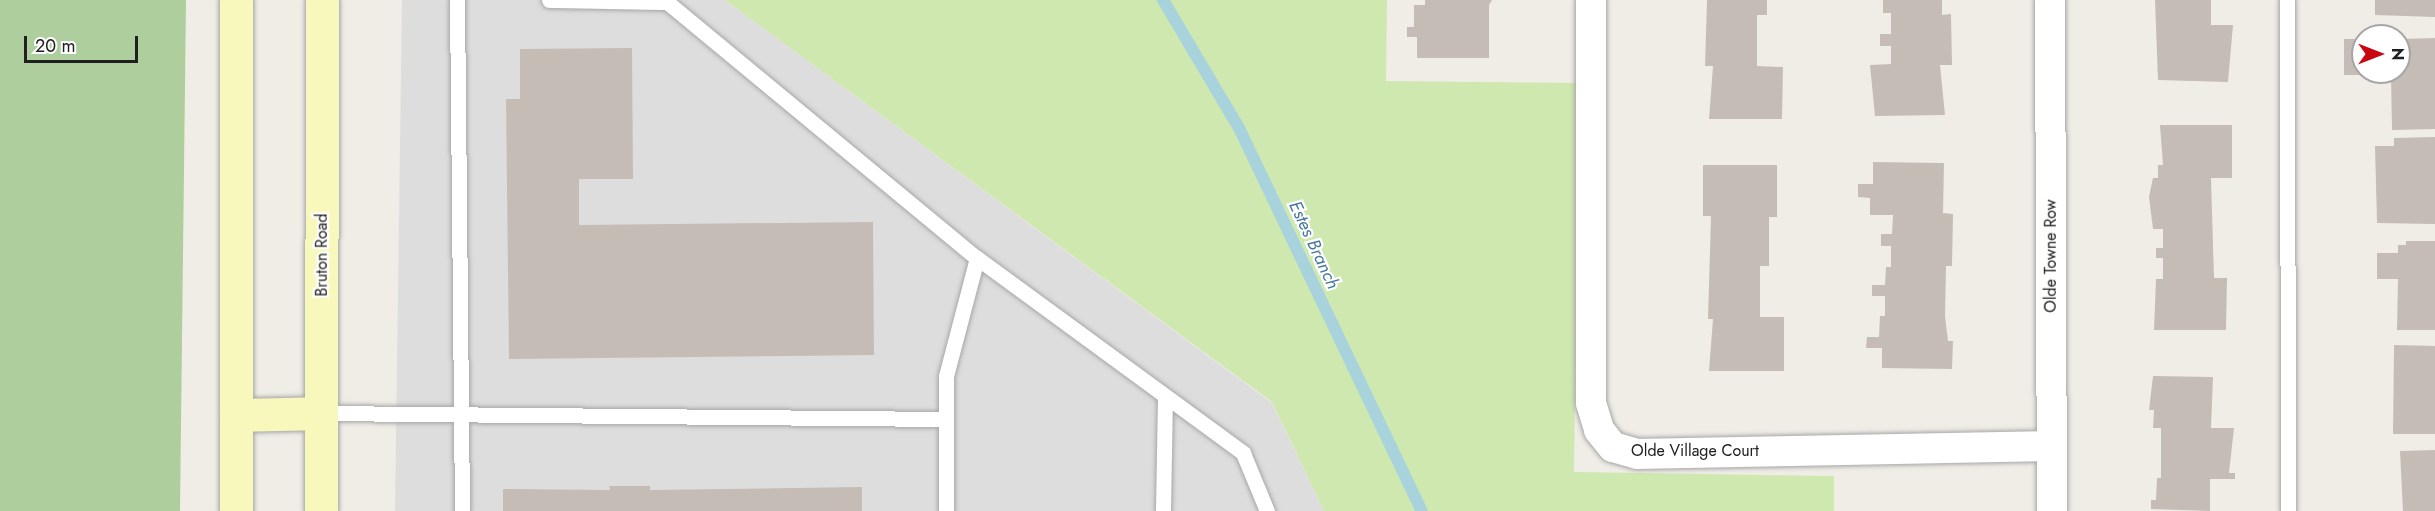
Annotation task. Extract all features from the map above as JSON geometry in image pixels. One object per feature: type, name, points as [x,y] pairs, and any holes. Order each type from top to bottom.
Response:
[{"type":"main road","points":[[236,0],[236,511]]},
{"type":"main road","name":"Bruton Road","points":[[321,511],[322,0]]},
{"type":"main road","points":[[236,415],[321,413]]},
{"type":"street","name":"Olde Village Court","points":[[1591,0],[1591,402],[1599,430],[1613,447],[1637,454],[2051,446]]},
{"type":"street","name":"Olde Towne Row","points":[[2050,0],[2052,511]]},
{"type":"lane","points":[[457,0],[462,511]]},
{"type":"lane","points":[[549,0],[667,2],[977,258],[1242,453],[1268,511]]},
{"type":"lane","points":[[2288,0],[2288,511]]},
{"type":"lane","points":[[946,511],[946,376],[977,258]]},
{"type":"lane","points":[[1163,511],[1165,396]]},
{"type":"lane","points":[[321,413],[946,418]]},
{"type":"shaded area","points":[[402,0],[725,0],[1272,403],[1324,511],[395,511]]},
{"type":"green space","points":[[0,0],[186,0],[180,511],[0,511]]},
{"type":"green space","points":[[725,0],[1387,0],[1386,81],[1579,83],[1574,472],[1834,476],[1834,511],[1324,511],[1272,402]]},
{"type":"building","points":[[1425,0],[1492,0],[1489,5],[1489,58],[1417,58],[1417,37],[1407,37],[1407,27],[1414,27],[1414,5],[1425,5]]},
{"type":"building","points":[[1707,0],[1767,0],[1767,15],[1757,15],[1757,66],[1783,67],[1782,119],[1709,119],[1713,66],[1705,66]]},
{"type":"building","points":[[1883,0],[1942,0],[1942,15],[1951,14],[1952,65],[1940,65],[1945,115],[1875,116],[1870,65],[1891,64],[1891,46],[1880,46],[1880,34],[1891,34],[1891,13],[1883,13]]},
{"type":"building","points":[[2155,0],[2211,0],[2211,25],[2233,25],[2228,82],[2158,80]]},
{"type":"building","points":[[2375,0],[2435,0],[2435,17],[2375,15]]},
{"type":"building","points":[[2435,38],[2435,129],[2392,130],[2391,84],[2411,84],[2411,39]]},
{"type":"building","points":[[2344,39],[2351,39],[2351,75],[2344,75]]},
{"type":"building","points":[[632,48],[633,179],[579,179],[579,225],[873,222],[874,355],[509,359],[506,99],[520,99],[520,49]]},
{"type":"building","points":[[2160,125],[2232,125],[2232,178],[2211,178],[2214,278],[2227,278],[2226,330],[2154,330],[2156,279],[2163,279],[2163,258],[2156,258],[2156,248],[2163,248],[2163,229],[2153,229],[2149,197],[2153,178],[2158,178],[2158,165],[2163,165]]},
{"type":"building","points":[[2435,137],[2435,224],[2377,223],[2375,146],[2394,146],[2394,138]]},
{"type":"building","points":[[1873,162],[1944,163],[1943,213],[1953,214],[1952,266],[1946,266],[1945,316],[1948,341],[1953,341],[1952,369],[1882,368],[1882,348],[1866,348],[1867,337],[1879,337],[1880,316],[1885,316],[1885,296],[1872,296],[1872,285],[1885,285],[1886,267],[1891,267],[1891,246],[1881,246],[1881,234],[1892,234],[1893,215],[1870,215],[1870,198],[1858,197],[1858,184],[1873,184]]},
{"type":"building","points":[[1703,165],[1777,165],[1777,217],[1769,217],[1769,266],[1760,266],[1760,317],[1784,317],[1784,371],[1709,371],[1713,319],[1708,319],[1711,216],[1703,216]]},
{"type":"building","points":[[2406,241],[2435,241],[2435,330],[2397,330],[2398,279],[2377,279],[2377,253],[2398,253],[2398,245],[2406,245]]},
{"type":"building","points":[[2394,345],[2435,346],[2435,434],[2393,434]]},
{"type":"building","points":[[2153,376],[2213,377],[2211,428],[2234,428],[2229,473],[2235,473],[2235,479],[2210,479],[2210,511],[2151,509],[2151,500],[2156,500],[2157,478],[2161,478],[2161,428],[2153,428],[2154,410],[2149,410]]},
{"type":"building","points":[[2435,450],[2435,511],[2403,511],[2400,451]]},
{"type":"building","points":[[609,486],[650,486],[650,490],[862,487],[862,511],[503,511],[503,489],[610,490]]},
{"type":"waterway","name":"Estes Branch","points":[[1163,0],[1239,128],[1422,511]]}]
